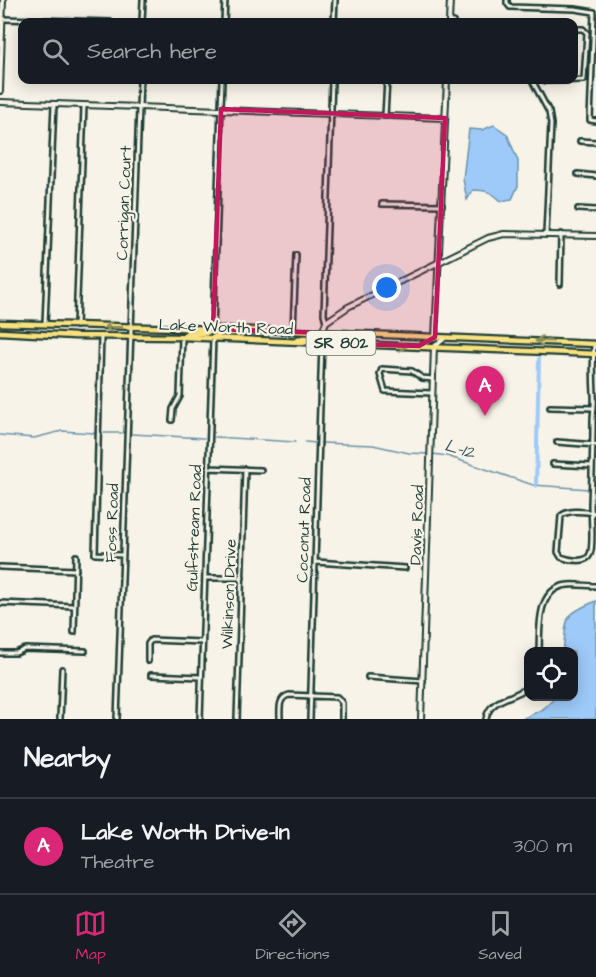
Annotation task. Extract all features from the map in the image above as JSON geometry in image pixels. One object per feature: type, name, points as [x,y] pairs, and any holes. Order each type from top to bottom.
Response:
[{"type":"main road","name":"Lake Worth Road","points":[[0,323],[213,328],[595,344]]},
{"type":"main road","points":[[182,337],[187,333],[206,333],[213,328]]},
{"type":"main road","points":[[213,338],[220,333],[240,333],[243,330]]},
{"type":"main road","name":"Lake Worth Road","points":[[0,332],[295,341],[595,354]]},
{"type":"main road","points":[[295,341],[302,338],[318,338],[322,332]]},
{"type":"main road","points":[[322,343],[326,337],[342,337],[352,334]]},
{"type":"street","points":[[0,91],[3,0]]},
{"type":"street","points":[[142,18],[143,0]]},
{"type":"street","points":[[224,18],[225,0]]},
{"type":"street","points":[[334,18],[335,0]]},
{"type":"street","points":[[450,0],[451,18]]},
{"type":"street","points":[[507,0],[510,7],[575,9],[594,12],[590,120],[596,122]]},
{"type":"street","points":[[3,19],[18,19]]},
{"type":"street","points":[[578,29],[583,29],[587,33],[584,80],[578,80]]},
{"type":"street","name":"Corrigan Court","points":[[131,327],[140,84]]},
{"type":"street","points":[[213,328],[222,84]]},
{"type":"street","points":[[326,322],[324,314],[332,84]]},
{"type":"street","points":[[385,116],[387,84]]},
{"type":"street","points":[[419,346],[435,337],[447,84]]},
{"type":"street","points":[[534,84],[549,112],[551,124],[546,234]]},
{"type":"street","points":[[0,102],[445,118]]},
{"type":"street","points":[[45,325],[54,104]]},
{"type":"street","points":[[76,326],[84,104]]},
{"type":"street","points":[[580,141],[596,142]]},
{"type":"street","points":[[578,174],[596,176]]},
{"type":"street","points":[[382,204],[442,205]]},
{"type":"street","points":[[578,209],[596,210]]},
{"type":"street","points":[[560,284],[561,234]]},
{"type":"street","points":[[322,332],[326,322],[348,308],[496,235],[596,236]]},
{"type":"street","points":[[293,331],[296,255]]},
{"type":"street","name":"Foss Road","points":[[117,719],[131,327]]},
{"type":"street","points":[[101,336],[94,554],[123,555]]},
{"type":"street","points":[[172,420],[173,409],[180,396],[182,337]]},
{"type":"street","points":[[434,347],[447,337]]},
{"type":"street","name":"Gulfstream Road","points":[[200,719],[213,338]]},
{"type":"street","name":"Coconut Road","points":[[310,719],[322,343]]},
{"type":"street","points":[[594,512],[562,514],[559,518],[558,552],[563,558],[585,560],[590,554],[594,512],[592,466],[595,394],[592,384],[595,344]]},
{"type":"street","name":"Davis Road","points":[[421,719],[434,347]]},
{"type":"street","points":[[432,393],[385,391],[380,374],[382,369],[412,370],[422,378],[433,379]]},
{"type":"street","points":[[550,407],[593,408]]},
{"type":"street","points":[[557,442],[594,444]]},
{"type":"street","points":[[553,464],[592,466]]},
{"type":"street","points":[[208,468],[261,470]]},
{"type":"street","name":"Wilkinson Drive","points":[[237,719],[245,469]]},
{"type":"street","points":[[591,536],[596,536]]},
{"type":"street","points":[[74,632],[76,556]]},
{"type":"street","points":[[315,562],[405,568]]},
{"type":"street","points":[[0,567],[76,570]]},
{"type":"street","points":[[204,578],[242,578]]},
{"type":"street","points":[[539,647],[542,611],[548,596],[559,587],[566,585],[596,586]]},
{"type":"street","points":[[0,603],[74,606]]},
{"type":"street","points":[[148,661],[148,644],[151,640],[202,642]]},
{"type":"street","points":[[0,653],[16,653],[26,650],[86,651]]},
{"type":"street","points":[[60,719],[62,669]]},
{"type":"street","points":[[151,675],[201,677]]},
{"type":"street","points":[[368,677],[423,681]]},
{"type":"street","points":[[486,719],[494,704],[524,690]]},
{"type":"street","points":[[280,719],[281,700],[284,696],[339,698],[342,703],[342,719]]},
{"type":"highlighted area","points":[[221,109],[445,118],[435,337],[419,346],[322,343],[324,333],[213,329]]},
{"type":"water","points":[[494,125],[507,134],[518,161],[518,186],[512,199],[501,201],[488,192],[473,190],[467,200],[463,179],[469,129],[482,130]]},
{"type":"water","points":[[596,601],[596,719],[522,719],[543,709],[552,701],[578,701],[578,647],[563,647],[568,618],[577,610]]},
{"type":"waterway","points":[[536,486],[539,359]]},
{"type":"waterway","name":"L-12","points":[[0,435],[34,438],[62,431],[94,433]]},
{"type":"waterway","name":"L-12","points":[[102,433],[122,433]]},
{"type":"waterway","name":"L-12","points":[[132,434],[204,438]]},
{"type":"waterway","name":"L-12","points":[[215,437],[295,442]]},
{"type":"waterway","name":"L-12","points":[[305,442],[316,443]]},
{"type":"waterway","name":"L-12","points":[[322,443],[373,445],[409,453],[428,454]]},
{"type":"waterway","name":"L-12","points":[[433,454],[447,456],[533,485],[589,489]]},
{"type":"place","name":"Lake Worth Drive-In","points":[[485,416]]}]
